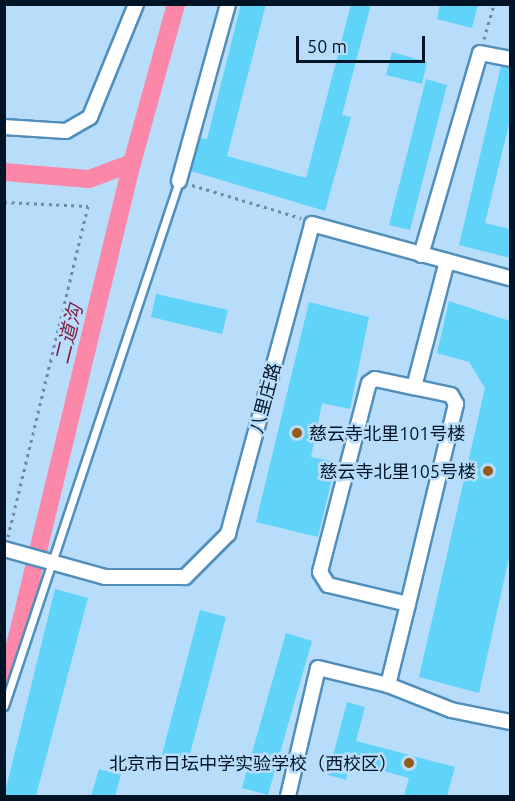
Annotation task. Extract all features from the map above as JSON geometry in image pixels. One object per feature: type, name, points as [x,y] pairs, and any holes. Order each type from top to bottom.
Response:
[{"type":"street","points":[[4,127],[66,130],[90,117],[136,4]]},
{"type":"street","points":[[179,181],[228,4]]},
{"type":"street","points":[[421,255],[480,53],[510,59]]},
{"type":"street","points":[[312,224],[510,278]]},
{"type":"street","name":"八里庄路","points":[[5,550],[105,577],[185,577],[228,534],[312,224]]},
{"type":"street","points":[[414,387],[447,261]]},
{"type":"street","points":[[388,686],[408,604],[456,404],[451,396],[375,379],[369,383],[320,572],[328,585],[408,604]]},
{"type":"street","points":[[288,796],[318,668],[388,686],[451,710],[510,722]]},
{"type":"lane","points":[[4,706],[54,563],[179,181]]},
{"type":"path","points":[[480,53],[494,4]]},
{"type":"path","points":[[179,181],[290,213],[312,224]]},
{"type":"path","points":[[4,202],[88,206],[5,550]]},
{"type":"building","points":[[241,4],[266,4],[227,156],[306,178],[351,4],[371,4],[342,115],[351,117],[325,211],[191,171],[200,138],[207,139]]},
{"type":"building","points":[[440,4],[478,4],[472,28],[437,19]]},
{"type":"building","points":[[392,52],[427,62],[422,84],[386,75]]},
{"type":"building","points":[[501,66],[510,68],[510,120],[485,223],[510,229],[510,258],[459,245]]},
{"type":"building","points":[[426,79],[447,85],[410,230],[389,225]]},
{"type":"building","points":[[156,294],[228,310],[222,334],[151,317]]},
{"type":"building","name":"慈云寺北里105号楼","points":[[449,301],[510,321],[510,553],[479,693],[419,677],[485,388],[469,362],[437,353]]},
{"type":"building","name":"慈云寺北里101号楼","points":[[309,302],[369,317],[350,409],[322,403],[311,457],[336,462],[318,537],[256,522]]},
{"type":"building","points":[[55,589],[88,598],[36,796],[4,796]]},
{"type":"building","points":[[200,610],[226,617],[186,769],[160,762]]},
{"type":"building","points":[[286,633],[312,641],[268,795],[242,788]]},
{"type":"building","points":[[347,702],[365,707],[356,741],[455,767],[447,796],[404,796],[409,778],[350,762],[346,780],[328,775]]},
{"type":"building","points":[[99,769],[121,775],[115,796],[91,796]]},
{"type":"waterway","name":"二道沟","points":[[4,673],[16,642],[132,163],[176,4]]},
{"type":"waterway","points":[[4,172],[89,179],[132,163]]},
{"type":"place","name":"慈云寺北里101号楼","points":[[297,433]]},
{"type":"place","name":"慈云寺北里105号楼","points":[[488,471]]},
{"type":"place","name":"北京市日坛中学实验学校（西校区）","points":[[409,763]]}]
